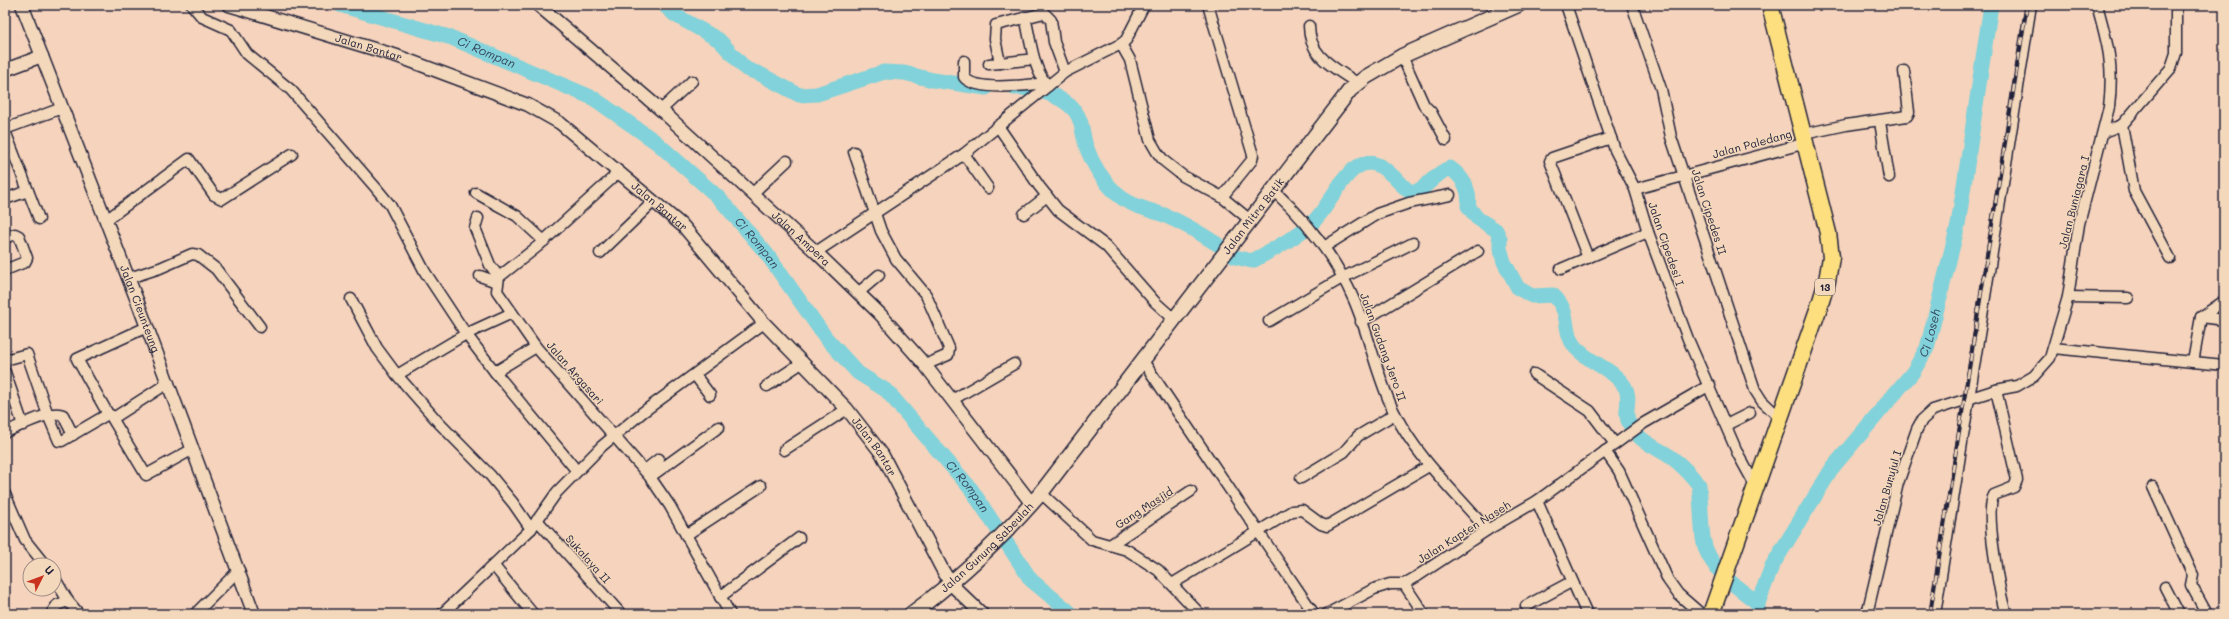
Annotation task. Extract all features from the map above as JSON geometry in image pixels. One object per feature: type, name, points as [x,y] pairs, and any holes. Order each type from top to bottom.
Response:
[{"type":"highway","name":"13","points":[[1711,614],[1822,297],[1831,257],[1824,214],[1770,5]]},
{"type":"main road","name":"Jalan Mitra Batik","points":[[1041,493],[1175,320],[1343,98],[1357,83],[1402,56],[1518,5]]},
{"type":"main road","name":"Jalan Gunung Sabeulah","points":[[911,614],[951,584],[1009,528],[1041,493]]},
{"type":"street","name":"Jalan Cieunteung","points":[[22,5],[147,327],[239,570],[254,614]]},
{"type":"street","points":[[192,5],[202,17],[231,30],[248,54],[291,90],[376,188],[390,205],[425,272],[466,334],[495,372],[577,471]]},
{"type":"street","name":"Jalan Bantar","points":[[229,5],[397,56],[528,105],[560,123],[684,227],[764,323],[847,409],[882,454],[951,584],[982,614]]},
{"type":"street","name":"Jalan Ampera","points":[[538,5],[661,110],[753,193],[880,314],[925,365],[1032,504]]},
{"type":"street","points":[[816,252],[874,212],[964,154],[1065,72],[1121,44],[1126,40],[1144,5]]},
{"type":"street","points":[[1208,5],[1253,155],[1252,160],[1222,197]]},
{"type":"street","name":"Jalan Cipedesi I","points":[[1566,5],[1611,138],[1635,189],[1648,232],[1688,339],[1710,386],[1738,454],[1755,486]]},
{"type":"street","name":"Jalan Cipedes II","points":[[1632,5],[1661,89],[1671,137],[1755,390],[1762,401],[1780,418]]},
{"type":"street","points":[[1935,614],[2031,5]]},
{"type":"street","name":"Jalan Buniagara I","points":[[1968,399],[1996,390],[2017,386],[2034,376],[2050,358],[2068,297],[2079,224],[2103,132],[2111,87],[2111,56],[2097,5]]},
{"type":"street","points":[[2103,132],[2122,125],[2161,80],[2174,62],[2176,53],[2176,5]]},
{"type":"street","points":[[1034,59],[994,63],[995,28],[999,23],[1044,13],[1051,20],[1054,42],[1065,72]]},
{"type":"street","points":[[1025,17],[1032,41],[1034,59],[1044,89]]},
{"type":"street","points":[[1309,26],[1310,41],[1317,54],[1357,83]]},
{"type":"street","points":[[1121,44],[1130,60],[1150,140],[1157,152],[1164,161],[1183,176],[1222,197],[1250,220]]},
{"type":"street","points":[[5,70],[42,56]]},
{"type":"street","points":[[1402,56],[1424,105],[1431,112],[1446,140]]},
{"type":"street","points":[[964,61],[964,77],[968,81],[993,87],[1044,89]]},
{"type":"street","name":"Jalan Paledang","points":[[1635,189],[1805,139],[1846,125],[1880,122],[1905,117],[1908,115],[1904,71]]},
{"type":"street","points":[[661,110],[692,81]]},
{"type":"street","points":[[39,219],[5,130],[62,108]]},
{"type":"street","points":[[1880,122],[1889,177]]},
{"type":"street","points":[[2122,125],[2134,191],[2170,258]]},
{"type":"street","points":[[998,126],[1058,210],[1106,246],[1155,302],[1175,320]]},
{"type":"street","points":[[1588,258],[1550,161],[1552,158],[1611,138]]},
{"type":"street","points":[[854,152],[881,231],[893,253],[926,295],[949,348],[948,355],[925,365]]},
{"type":"street","points":[[106,220],[190,159],[214,194],[222,199],[292,154]]},
{"type":"street","points":[[964,154],[988,188]]},
{"type":"street","points":[[753,193],[787,161]]},
{"type":"street","points":[[480,276],[498,279],[544,241],[618,173]]},
{"type":"street","name":"Jalan Gudang Jero II","points":[[1274,190],[1305,220],[1312,229],[1354,300],[1381,382],[1395,414],[1429,466],[1487,530]]},
{"type":"street","points":[[5,198],[28,191]]},
{"type":"street","points":[[476,193],[517,216],[544,241]]},
{"type":"street","points":[[1324,247],[1377,214],[1409,203],[1450,195]]},
{"type":"street","points":[[1024,214],[1047,196]]},
{"type":"street","points":[[600,253],[654,201]]},
{"type":"street","name":"Jalan Argasari","points":[[478,218],[475,228],[490,265],[498,279],[497,292],[536,346],[614,438],[647,473],[670,506],[730,614]]},
{"type":"street","points":[[1561,269],[1648,232]]},
{"type":"street","points":[[5,238],[15,234],[18,236],[27,258],[25,262],[5,270]]},
{"type":"street","points":[[1269,321],[1342,278],[1414,244]]},
{"type":"street","points":[[1361,322],[1478,251]]},
{"type":"street","points":[[128,278],[160,268],[192,254],[198,255],[216,269],[260,327]]},
{"type":"street","points":[[858,293],[879,275]]},
{"type":"street","points":[[2068,297],[2128,298]]},
{"type":"street","points":[[351,300],[377,348],[397,375],[439,423],[490,475],[531,528]]},
{"type":"street","points":[[2193,362],[2201,317],[2224,301]]},
{"type":"street","points":[[397,375],[466,334],[512,313]]},
{"type":"street","points":[[2201,317],[2224,320]]},
{"type":"street","points":[[442,614],[494,566],[531,528],[557,492],[602,446],[614,438],[632,420],[695,375],[720,353],[764,323]]},
{"type":"street","points":[[147,327],[77,359],[146,476],[193,449]]},
{"type":"street","points":[[495,372],[536,346]]},
{"type":"street","points":[[2053,348],[2224,365]]},
{"type":"street","points":[[5,360],[27,354],[48,415],[59,441],[110,416],[168,383]]},
{"type":"street","points":[[1143,361],[1314,614]]},
{"type":"street","points":[[767,386],[802,362]]},
{"type":"street","points":[[952,400],[1014,364]]},
{"type":"street","points":[[5,372],[23,425]]},
{"type":"street","points":[[1534,374],[1590,411],[1615,444]]},
{"type":"street","points":[[695,375],[710,395]]},
{"type":"street","name":"Jalan Kapten Naseh","points":[[1327,614],[1374,589],[1390,584],[1404,584],[1487,530],[1537,501],[1644,422],[1710,386]]},
{"type":"street","points":[[1996,390],[2017,480],[2014,487],[1994,495],[1990,502],[1994,548],[2000,590],[2006,614]]},
{"type":"street","name":"Jalan Burujul I","points":[[1867,614],[1898,483],[1917,429],[1927,414],[1933,410],[1968,399]]},
{"type":"street","points":[[784,450],[847,409]]},
{"type":"street","points":[[1726,425],[1750,413]]},
{"type":"street","points":[[5,432],[48,415],[62,414],[73,435]]},
{"type":"street","points":[[1301,478],[1344,452],[1358,436],[1395,414]]},
{"type":"street","points":[[647,473],[719,427]]},
{"type":"street","points":[[1605,451],[1619,471],[1668,580],[1678,594],[1701,614]]},
{"type":"street","points":[[647,473],[658,459]]},
{"type":"street","points":[[1172,584],[1296,510],[1302,510],[1321,524],[1327,526],[1429,466]]},
{"type":"street","points":[[686,535],[761,486]]},
{"type":"street","points":[[2153,487],[2193,575],[2190,585],[2206,614]]},
{"type":"street","name":"Gang Masjid","points":[[1110,544],[1191,491]]},
{"type":"street","points":[[1041,493],[1092,540],[1110,544],[1132,553],[1158,570],[1200,614]]},
{"type":"street","points":[[5,494],[26,540],[40,557]]},
{"type":"street","points":[[1537,501],[1571,582],[1587,614]]},
{"type":"street","name":"Sukalaya II","points":[[537,520],[621,614]]},
{"type":"street","points":[[720,597],[799,538]]},
{"type":"street","points":[[494,566],[533,614]]},
{"type":"street","points":[[195,614],[239,570]]},
{"type":"street","points":[[1526,606],[1571,582]]},
{"type":"street","points":[[1404,584],[1424,614]]},
{"type":"street","points":[[2165,587],[2178,614]]},
{"type":"street","points":[[62,591],[68,601],[79,614]]},
{"type":"street","points":[[51,614],[57,605],[68,601]]},
{"type":"waterway","name":"Ci Rompan","points":[[340,5],[452,38],[593,98],[656,142],[719,198],[766,253],[826,338],[858,373],[887,391],[971,489],[1031,580],[1072,614]]},
{"type":"waterway","points":[[664,5],[675,15],[719,40],[746,69],[760,74],[799,95],[817,94],[884,72],[904,73],[933,80],[986,88]]},
{"type":"waterway","name":"Ci Loseh","points":[[1758,614],[1758,603],[1772,566],[1833,467],[1913,372],[1927,348],[1958,225],[1991,5]]},
{"type":"waterway","points":[[1014,88],[1030,89],[1055,96],[1075,111],[1081,123],[1086,146],[1091,159],[1103,178],[1122,198],[1139,207],[1178,221],[1217,244]]},
{"type":"waterway","points":[[1235,257],[1252,261],[1292,238],[1314,221],[1346,177],[1361,165],[1370,163],[1376,164],[1387,171],[1412,193],[1422,189],[1444,170],[1450,168],[1459,176],[1465,185],[1469,200],[1468,206],[1477,218],[1496,230],[1500,239],[1500,248],[1504,262],[1518,288],[1532,296],[1553,295],[1559,301],[1563,308],[1571,341],[1575,347],[1581,353],[1615,375],[1625,387],[1628,396],[1627,419],[1632,429],[1647,443],[1675,460],[1699,485],[1703,538],[1710,558],[1716,567],[1732,583],[1758,603]]},
{"type":"railway","points":[[1930,614],[2027,5]]}]
